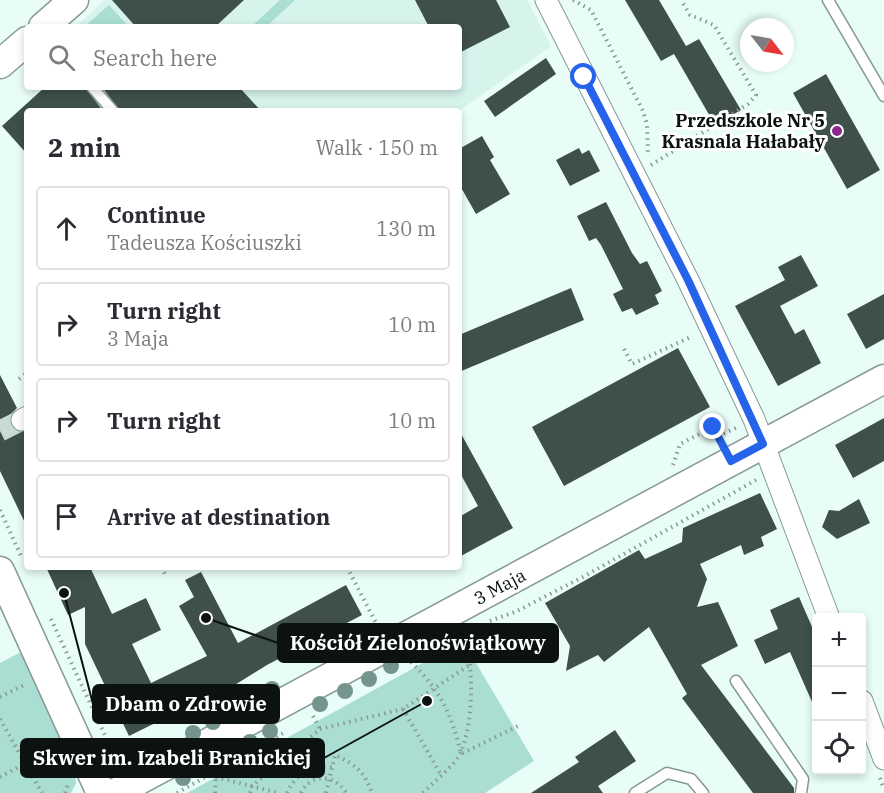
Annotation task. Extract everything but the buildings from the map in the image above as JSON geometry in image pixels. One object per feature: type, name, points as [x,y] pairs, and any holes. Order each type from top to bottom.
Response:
[{"type":"street","points":[[46,24],[74,0]]},
{"type":"street","points":[[546,0],[710,328],[763,444],[764,480],[827,613]]},
{"type":"street","points":[[0,64],[24,44]]},
{"type":"street","name":"3 Maja","points":[[115,793],[737,473],[763,444],[884,379]]},
{"type":"street","points":[[13,569],[101,793]]},
{"type":"street","points":[[866,714],[884,759]]},
{"type":"lane","points":[[828,0],[884,96]]},
{"type":"lane","points":[[95,90],[110,108]]},
{"type":"lane","points":[[736,681],[803,779],[801,793]]},
{"type":"lane","points":[[634,793],[667,773],[692,779],[703,793]]},
{"type":"path","points":[[573,0],[591,10],[643,111],[647,124],[648,167],[748,104],[756,95],[714,25],[690,15],[681,0]]},
{"type":"path","points":[[624,349],[632,364],[710,328]]},
{"type":"path","points":[[19,379],[24,375]]},
{"type":"path","points":[[672,468],[680,444],[713,427],[737,473],[764,480]]},
{"type":"path","points":[[483,623],[515,612],[581,578],[737,473]]},
{"type":"path","points":[[0,510],[13,569]]},
{"type":"path","points":[[163,570],[165,574]]},
{"type":"path","points":[[349,570],[377,626]]},
{"type":"path","points":[[48,613],[109,744],[127,753],[146,749]]},
{"type":"path","points":[[367,631],[384,622]]},
{"type":"path","points":[[461,754],[469,712],[471,664],[466,632],[474,628]]},
{"type":"path","points":[[411,662],[453,719],[461,754]]},
{"type":"path","points":[[250,793],[252,786],[320,729],[404,709],[471,664]]},
{"type":"path","points":[[0,697],[27,683]]},
{"type":"path","points":[[404,709],[441,775]]},
{"type":"path","points":[[313,716],[320,729]]},
{"type":"path","points":[[0,719],[42,793]]},
{"type":"path","points":[[423,793],[461,754],[518,726]]},
{"type":"path","points":[[326,793],[335,755],[353,763],[366,777],[372,793]]},
{"type":"path","points":[[0,777],[24,764]]},
{"type":"path","points":[[287,793],[292,782],[303,772],[317,767],[332,767]]},
{"type":"path","points":[[213,771],[216,777],[215,793]]},
{"type":"path","points":[[216,777],[277,793]]},
{"type":"path","points":[[301,793],[310,782],[329,779],[339,783],[346,793]]},
{"type":"shaded area","points":[[105,0],[527,0],[551,46],[462,109],[98,108],[83,90],[462,90],[462,24],[78,24]]},
{"type":"green space","points":[[280,0],[295,0],[269,24],[254,24]]},
{"type":"green space","points":[[109,5],[126,24],[87,24]]},
{"type":"green space","points":[[463,641],[534,761],[485,793],[187,793]]},
{"type":"green space","points":[[21,652],[74,768],[76,783],[71,793],[0,793],[0,663]]},
{"type":"tunnel","points":[[0,431],[22,420]]},
{"type":"place","name":"Przedszkole Nr 5 Krasnala Hałabały","points":[[837,131]]},
{"type":"place","name":"Dbam o Zdrowie","points":[[64,593]]},
{"type":"place","name":"Kościół Zielonoświątkowy","points":[[206,618]]},
{"type":"place","name":"Skwer im. Izabeli Branickiej","points":[[427,701]]},
{"type":"route","points":[[584,77],[688,280],[763,444],[731,461],[713,427]]}]
